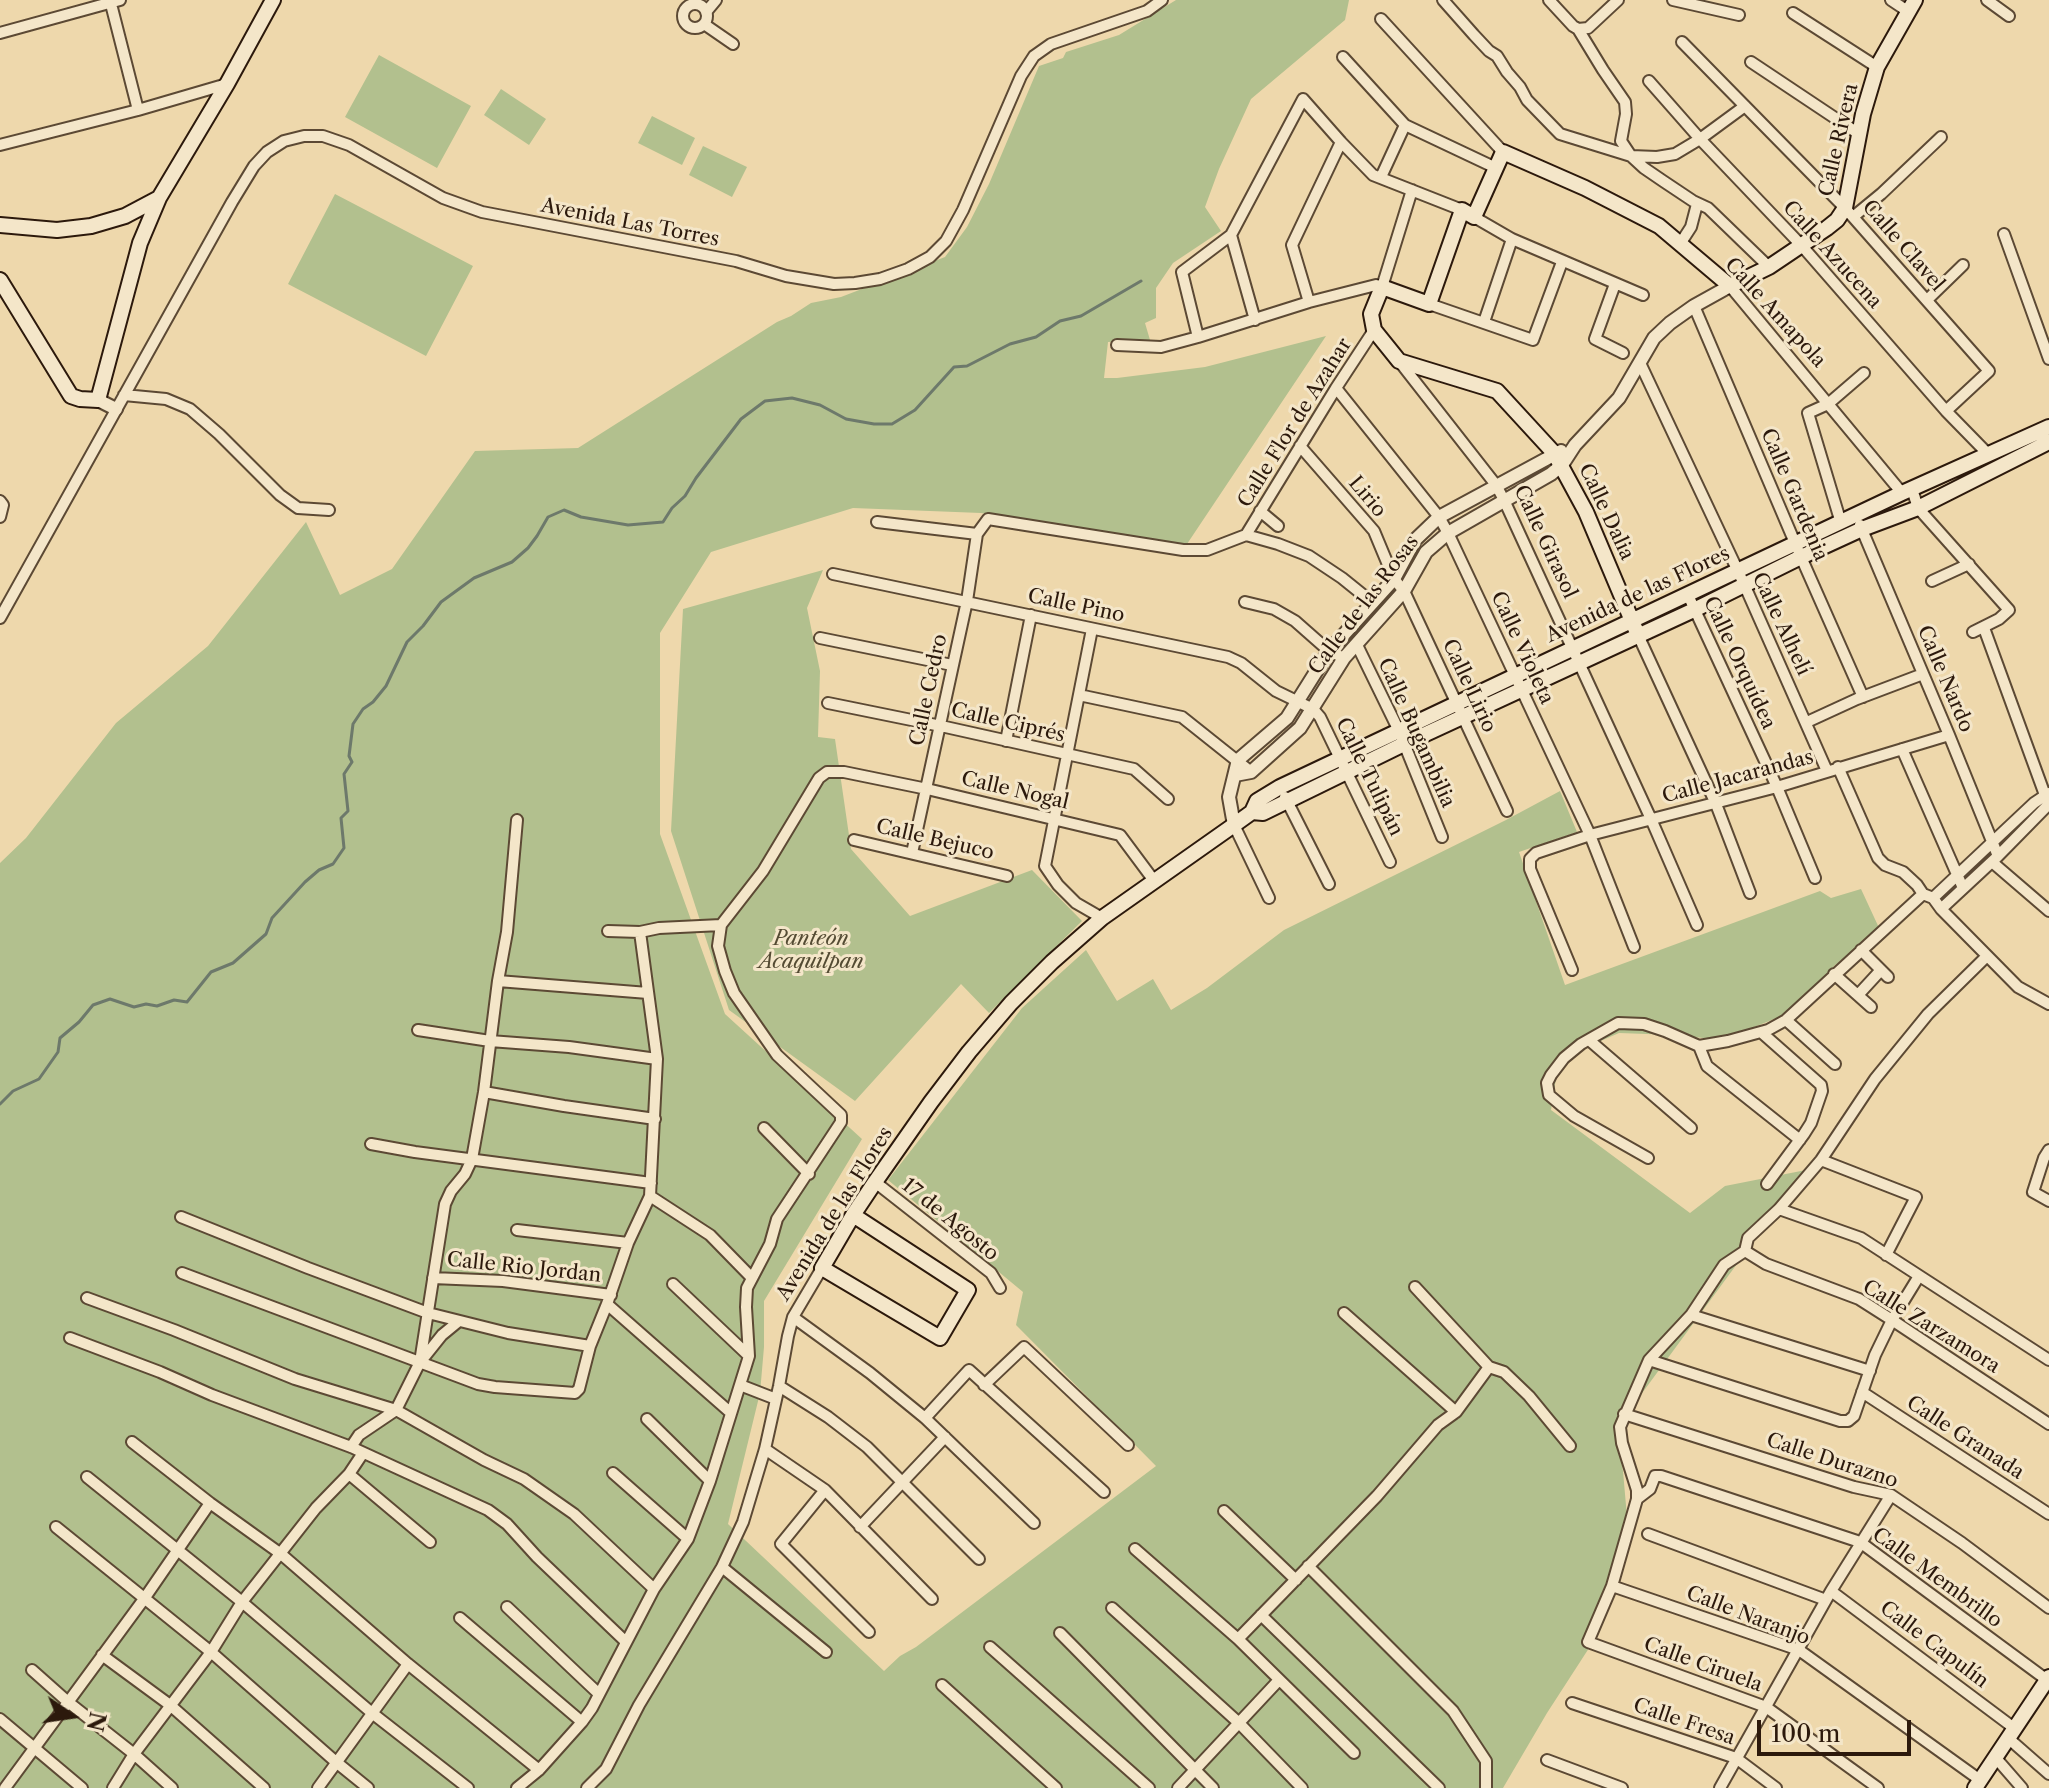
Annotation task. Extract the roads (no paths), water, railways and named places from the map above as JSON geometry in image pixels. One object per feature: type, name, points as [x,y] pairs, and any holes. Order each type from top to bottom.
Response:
[{"type":"main road","points":[[0,280],[71,396],[98,400],[140,243],[159,198],[273,0]]},
{"type":"main road","name":"Calle Rivera","points":[[1730,286],[1769,267],[1849,212],[1859,134],[1877,67],[1912,6]]},
{"type":"main road","points":[[1374,330],[1371,314],[1382,287],[1429,304],[1468,214],[1503,152]]},
{"type":"main road","name":"Calle Amapola","points":[[1503,152],[1585,188],[1659,226],[1730,286]]},
{"type":"main road","points":[[0,225],[57,230],[91,226],[125,216],[159,198]]},
{"type":"main road","name":"Calle Girasol","points":[[1374,330],[1399,361]]},
{"type":"main road","name":"Calle Dalia","points":[[1399,361],[1497,391],[1558,459],[1586,512],[1635,628]]},
{"type":"main road","name":"Avenida de las Flores","points":[[1460,709],[1521,691],[1579,663],[1688,595],[1740,578],[1859,522],[1907,491],[2049,427]]},
{"type":"main road","name":"Avenida de las Flores","points":[[1798,551],[1841,523],[1859,522],[1918,508],[2049,442]]},
{"type":"main road","name":"Avenida de las Flores","points":[[822,1268],[853,1215],[931,1102],[1011,1003],[1102,918],[1252,812],[1257,801],[1280,787],[1342,766],[1402,738],[1460,709],[1514,675],[1572,648],[1696,609],[1740,578]]},
{"type":"main road","name":"Avenida de las Flores","points":[[1252,812],[1263,813],[1287,801],[1342,766]]},
{"type":"main road","points":[[822,1268],[940,1338],[968,1290],[853,1215]]},
{"type":"main road","points":[[1977,1784],[2047,1685]]},
{"type":"street","points":[[706,12],[716,0]]},
{"type":"street","name":"Avenida Las Torres","points":[[0,618],[254,166],[267,152],[284,141],[304,136],[323,136],[349,145],[443,198],[482,212],[736,261],[786,276],[834,284],[880,279],[930,257],[946,241],[963,210],[1021,76],[1034,56],[1051,44],[1147,11],[1162,0]]},
{"type":"street","points":[[1443,0],[1497,56],[1527,100],[1560,134],[1631,156],[1657,157],[1675,154],[1745,106]]},
{"type":"street","points":[[1549,0],[1578,29],[1625,102],[1621,141],[1631,156],[1697,204],[1708,208],[1769,267]]},
{"type":"street","points":[[1578,29],[1588,28],[1618,0]]},
{"type":"street","points":[[1673,0],[1739,15]]},
{"type":"street","points":[[1891,0],[1912,6]]},
{"type":"street","points":[[1987,0],[2009,16]]},
{"type":"street","points":[[0,33],[113,1],[138,110]]},
{"type":"street","points":[[698,2],[706,12],[704,24],[699,28],[687,26],[683,21],[685,9],[690,5],[698,2]]},
{"type":"street","points":[[1793,13],[1877,67]]},
{"type":"street","points":[[1381,19],[1503,152]]},
{"type":"street","points":[[704,24],[733,44]]},
{"type":"street","name":"Calle Clavel","points":[[1682,42],[1849,212],[1989,371],[1946,411]]},
{"type":"street","points":[[1343,57],[1405,125],[1496,168]]},
{"type":"street","points":[[1751,62],[1859,134]]},
{"type":"street","name":"Calle Azucena","points":[[1649,81],[1988,454]]},
{"type":"street","points":[[0,145],[227,84]]},
{"type":"street","points":[[1198,337],[1182,272],[1231,235],[1303,99],[1373,175],[1468,214],[1512,239],[1643,295]]},
{"type":"street","points":[[1381,177],[1405,125]]},
{"type":"street","points":[[1849,212],[1881,194],[1941,137]]},
{"type":"street","points":[[1309,302],[1292,245],[1341,142]]},
{"type":"street","points":[[1117,345],[1161,347],[1309,302],[1376,285],[1382,287],[1412,190]]},
{"type":"street","points":[[1680,244],[1691,227],[1697,204]]},
{"type":"street","points":[[2004,234],[2049,359]]},
{"type":"street","points":[[1231,235],[1255,320]]},
{"type":"street","points":[[1484,322],[1512,239]]},
{"type":"street","points":[[1429,304],[1533,340],[1562,262]]},
{"type":"street","points":[[1927,300],[1963,265]]},
{"type":"street","points":[[1615,284],[1595,339],[1623,353]]},
{"type":"street","name":"Calle de las Rosas","points":[[1238,760],[1287,718],[1329,651],[1394,579],[1415,540],[1439,517],[1496,485],[1558,459],[1619,398],[1654,338],[1694,306],[1730,286]]},
{"type":"street","name":"Calle Amapola","points":[[1730,286],[1828,404],[1907,491]]},
{"type":"street","name":"Calle Gardenia","points":[[1694,306],[1863,697]]},
{"type":"street","name":"Calle Flor de Azahar","points":[[1246,535],[1374,330]]},
{"type":"street","name":"Calle Girasol","points":[[1399,361],[1496,485],[1504,500],[1697,925]]},
{"type":"street","name":"Calle Alhelí","points":[[1640,363],[1827,771]]},
{"type":"street","points":[[1841,523],[1808,413],[1828,404],[1864,373]]},
{"type":"street","name":"Calle Violeta","points":[[1336,388],[1439,517],[1448,533],[1590,835],[1634,947]]},
{"type":"street","points":[[124,395],[166,399],[190,409],[280,495],[298,508],[329,510]]},
{"type":"street","points":[[98,400],[116,409]]},
{"type":"street","name":"Lirio","points":[[1300,446],[1374,531],[1394,579]]},
{"type":"street","name":"Calle de las Rosas","points":[[1251,772],[1300,728],[1344,658],[1404,591],[1426,552],[1448,533],[1551,474],[1558,459]]},
{"type":"street","points":[[1963,465],[1968,481]]},
{"type":"street","points":[[1907,491],[1918,508],[2009,610],[1978,630],[2048,798]]},
{"type":"street","points":[[0,501],[3,505],[0,517]]},
{"type":"street","points":[[1260,511],[1278,526]]},
{"type":"street","points":[[877,522],[977,534],[988,519],[1183,550],[1207,550],[1246,535],[1309,556],[1373,603]]},
{"type":"street","name":"Calle Nardo","points":[[1859,522],[1993,843],[1995,859]]},
{"type":"street","name":"Calle Cedro","points":[[912,853],[967,601],[977,534]]},
{"type":"street","points":[[1932,581],[1969,564]]},
{"type":"street","name":"Calle Pino","points":[[833,574],[1228,657],[1241,663],[1276,691],[1313,709]]},
{"type":"street","name":"Calle Lirio","points":[[1394,579],[1404,591],[1507,811]]},
{"type":"street","name":"Calle Orquídea","points":[[1688,595],[1777,787],[1815,878]]},
{"type":"street","points":[[1245,602],[1274,609],[1295,621],[1329,651],[1344,658]]},
{"type":"street","points":[[1006,741],[1031,615]]},
{"type":"street","name":"Calle Dalia","points":[[1635,628],[1716,804],[1750,893]]},
{"type":"street","points":[[1092,629],[1045,866],[1076,903],[1102,918]]},
{"type":"street","points":[[820,638],[952,665]]},
{"type":"street","name":"Calle Bugambilia","points":[[1357,645],[1402,738],[1442,837]]},
{"type":"street","points":[[1807,722],[1923,674]]},
{"type":"street","points":[[1079,695],[1182,717],[1251,772]]},
{"type":"street","name":"Calle Ciprés","points":[[828,703],[1134,769],[1168,799]]},
{"type":"street","name":"Calle Tulipán","points":[[1313,709],[1320,717],[1390,862]]},
{"type":"street","name":"Calle Jacarandas","points":[[1572,970],[1530,869],[1530,859],[1536,853],[1590,835],[1777,787],[1949,735]]},
{"type":"street","points":[[1902,749],[1963,888]]},
{"type":"street","points":[[1238,760],[1229,797],[1234,825],[1269,898]]},
{"type":"street","points":[[1838,767],[1878,858],[1885,865],[1903,872],[2018,987],[2049,1004]]},
{"type":"street","name":"Calle Nogal","points":[[721,925],[763,871],[819,778],[827,772],[844,772],[927,789],[1120,835],[1155,882]]},
{"type":"street","points":[[1235,775],[1251,772]]},
{"type":"street","points":[[1280,787],[1329,884]]},
{"type":"street","points":[[1941,909],[2038,816],[2048,798]]},
{"type":"street","points":[[1648,1158],[1574,1116],[1549,1095],[1547,1083],[1564,1058],[1581,1044],[1618,1023],[1644,1024],[1699,1046],[1768,1030],[1786,1020],[1861,950],[1958,876],[2048,798]]},
{"type":"street","points":[[2038,816],[2049,825]]},
{"type":"street","points":[[420,1362],[445,1204],[472,1159],[484,1092],[507,932],[517,820]]},
{"type":"street","name":"Calle Bejuco","points":[[854,840],[1007,876]]},
{"type":"street","points":[[1995,859],[2049,911]]},
{"type":"street","points":[[517,1788],[539,1770],[582,1722],[654,1589],[688,1539],[710,1481],[749,1356],[747,1288],[770,1244],[777,1219],[841,1122],[841,1115],[777,1055],[734,993],[718,946],[721,925],[640,932],[608,931]]},
{"type":"street","points":[[182,1273],[478,1384],[575,1393],[579,1389],[590,1346],[628,1243],[650,1196],[657,1059],[640,932]]},
{"type":"street","points":[[1858,995],[1885,974],[1861,950]]},
{"type":"street","points":[[1612,1586],[1637,1499],[1620,1427],[1649,1360],[1691,1315],[1724,1265],[1745,1251],[1748,1238],[1779,1209],[1821,1160],[1875,1079],[1928,1014],[1987,956]]},
{"type":"street","points":[[1834,974],[1871,1007]]},
{"type":"street","points":[[498,981],[648,993]]},
{"type":"street","points":[[1786,1020],[1835,1064]]},
{"type":"street","points":[[418,1030],[657,1059]]},
{"type":"street","points":[[1761,1032],[1821,1085],[1822,1091],[1811,1123],[1767,1184]]},
{"type":"street","points":[[1589,1040],[1691,1128]]},
{"type":"street","points":[[1699,1046],[1707,1066],[1800,1140]]},
{"type":"street","points":[[484,1092],[655,1119]]},
{"type":"street","points":[[764,1128],[809,1174]]},
{"type":"street","points":[[371,1144],[651,1183]]},
{"type":"street","points":[[2049,1150],[2033,1192],[2049,1201]]},
{"type":"street","points":[[1821,1160],[1916,1197],[1886,1255]]},
{"type":"street","name":"17 de Agosto","points":[[875,1182],[991,1273],[1000,1288]]},
{"type":"street","points":[[650,1196],[710,1235],[752,1278]]},
{"type":"street","points":[[1779,1209],[1861,1238],[2049,1360]]},
{"type":"street","points":[[181,1217],[428,1313],[508,1333],[590,1346]]},
{"type":"street","points":[[517,1230],[628,1243]]},
{"type":"street","name":"Calle Zarzamora","points":[[1745,1251],[1766,1264],[1859,1299],[2049,1424]]},
{"type":"street","name":"Avenida de las Flores","points":[[587,1788],[606,1769],[639,1705],[722,1567],[743,1522],[765,1449],[793,1317],[822,1268]]},
{"type":"street","points":[[1649,1360],[1848,1421],[1854,1416],[1875,1355],[1892,1320],[1919,1276]]},
{"type":"street","name":"Calle Rio Jordan","points":[[433,1278],[503,1281],[609,1300]]},
{"type":"street","points":[[673,1284],[749,1356]]},
{"type":"street","points":[[1415,1287],[1489,1367],[1504,1372],[1529,1396],[1570,1446]]},
{"type":"street","points":[[87,1298],[295,1379],[396,1410],[524,1479],[574,1514],[654,1589]]},
{"type":"street","points":[[609,1300],[731,1413]]},
{"type":"street","points":[[1344,1313],[1456,1412]]},
{"type":"street","points":[[1691,1315],[1870,1371]]},
{"type":"street","points":[[793,1317],[925,1418],[1034,1523]]},
{"type":"street","points":[[351,1447],[359,1435],[396,1410],[420,1362],[442,1335],[459,1321]]},
{"type":"street","points":[[70,1338],[351,1447],[488,1510],[507,1524],[626,1642]]},
{"type":"street","points":[[984,1385],[1024,1347],[1128,1445]]},
{"type":"street","points":[[1238,1639],[1377,1496],[1438,1425],[1456,1412],[1489,1367]]},
{"type":"street","points":[[925,1418],[969,1370],[1104,1492]]},
{"type":"street","points":[[740,1385],[776,1399]]},
{"type":"street","points":[[779,1386],[828,1417],[867,1447],[979,1559]]},
{"type":"street","name":"Calle Granada","points":[[1862,1392],[2049,1514]]},
{"type":"street","name":"Calle Durazno","points":[[1624,1414],[1854,1487],[1891,1495],[2049,1608]]},
{"type":"street","points":[[647,1419],[710,1481]]},
{"type":"street","points":[[860,1527],[945,1437]]},
{"type":"street","points":[[132,1442],[281,1554],[408,1664],[539,1770]]},
{"type":"street","points":[[765,1449],[825,1490],[932,1599]]},
{"type":"street","points":[[113,1788],[134,1754],[211,1652],[242,1602],[363,1453]]},
{"type":"street","points":[[613,1473],[688,1539]]},
{"type":"street","points":[[349,1474],[430,1542]]},
{"type":"street","name":"Calle Membrillo","points":[[1637,1499],[1650,1489],[1655,1476],[1661,1476],[1860,1542],[2047,1685]]},
{"type":"street","points":[[87,1477],[178,1549],[372,1713],[468,1788]]},
{"type":"street","points":[[825,1490],[781,1544],[869,1632]]},
{"type":"street","points":[[1720,1788],[1860,1542],[1891,1495]]},
{"type":"street","points":[[5,1788],[144,1599],[210,1503]]},
{"type":"street","points":[[1224,1511],[1296,1580]]},
{"type":"street","points":[[56,1527],[211,1652],[368,1788]]},
{"type":"street","name":"Calle Capulín","points":[[1648,1534],[1829,1596],[2011,1733],[2049,1774]]},
{"type":"street","points":[[1135,1549],[1238,1639],[1354,1753]]},
{"type":"street","points":[[1308,1566],[1453,1711],[1486,1761],[1486,1788]]},
{"type":"street","points":[[722,1567],[826,1652]]},
{"type":"street","name":"Calle Ciruela","points":[[1612,1586],[1588,1642],[1766,1707],[1878,1788]]},
{"type":"street","name":"Calle Naranjo","points":[[1612,1586],[1799,1650],[1977,1784]]},
{"type":"street","points":[[507,1607],[599,1694]]},
{"type":"street","points":[[1112,1608],[1239,1723],[1302,1788]]},
{"type":"street","points":[[1261,1615],[1439,1788]]},
{"type":"street","points":[[460,1618],[582,1722]]},
{"type":"street","points":[[1060,1633],[1212,1788]]},
{"type":"street","points":[[990,1647],[1149,1788]]},
{"type":"street","points":[[102,1655],[170,1705],[264,1788]]},
{"type":"street","points":[[318,1788],[408,1664]]},
{"type":"street","points":[[32,1670],[172,1788]]},
{"type":"street","points":[[1178,1788],[1279,1680]]},
{"type":"street","points":[[942,1685],[1056,1788]]},
{"type":"street","name":"Calle Fresa","points":[[1572,1703],[1736,1758],[1776,1788]]},
{"type":"street","points":[[0,1719],[82,1788]]},
{"type":"street","points":[[1995,1757],[2022,1788]]},
{"type":"street","points":[[1547,1760],[1622,1788]]},
{"type":"waterway","points":[[0,1104],[13,1091],[39,1079],[58,1052],[60,1038],[93,1005],[110,999],[134,1007],[146,1004],[157,1006],[174,1000],[187,1002],[211,972],[233,963],[266,934],[272,918],[305,882],[319,870],[333,864],[344,848],[341,818],[348,811],[344,774],[352,762],[349,756],[353,724],[386,686],[407,642],[441,602],[474,578],[512,562],[528,548],[548,517],[564,510],[581,517],[628,525],[663,522],[741,419],[765,401],[792,398],[820,405],[846,419],[892,424],[915,410],[954,367],[967,366],[1010,344],[1036,337],[1060,321],[1081,316],[1141,281]]},
{"type":"park label","name":"Panteón Acaquilpan","points":[[811,950]]}]
